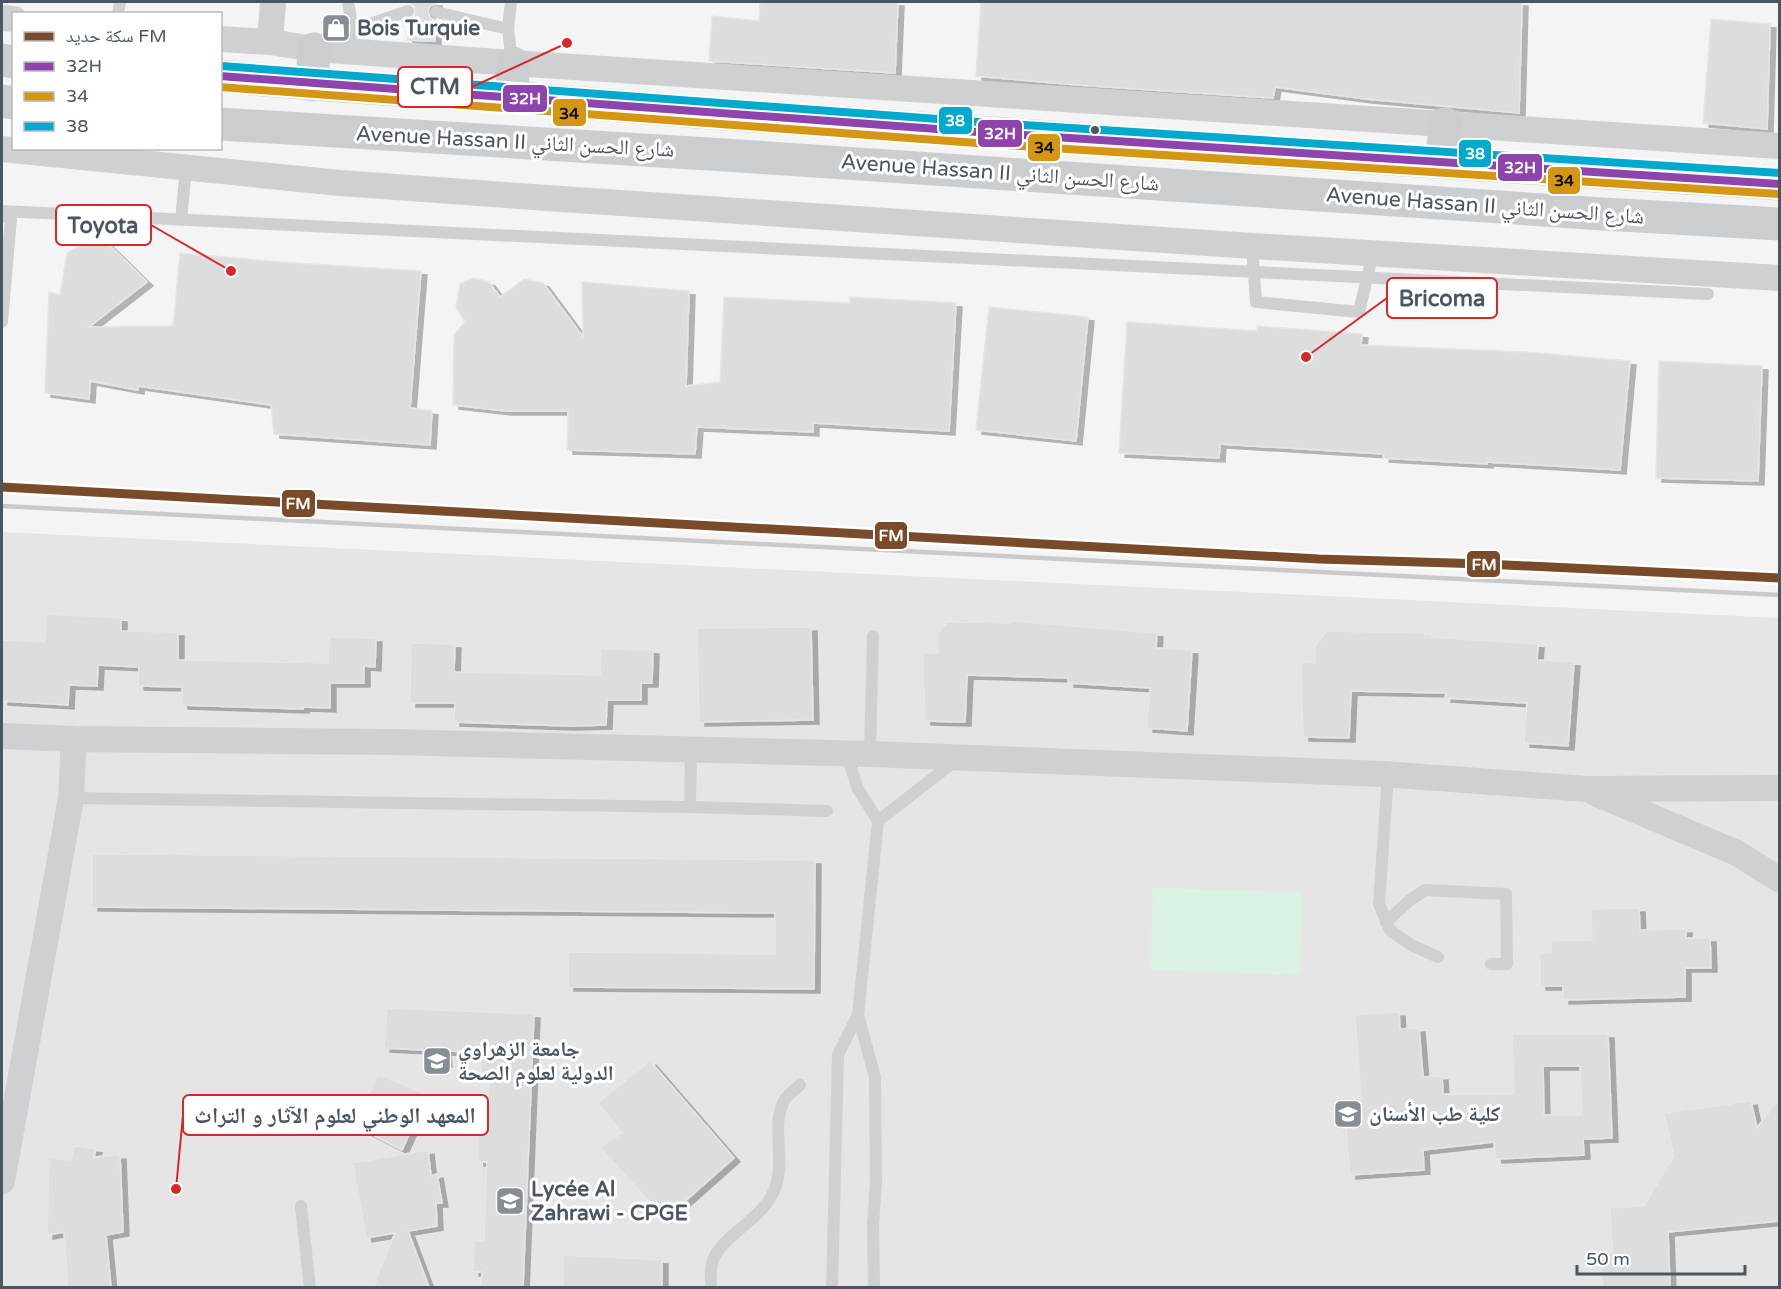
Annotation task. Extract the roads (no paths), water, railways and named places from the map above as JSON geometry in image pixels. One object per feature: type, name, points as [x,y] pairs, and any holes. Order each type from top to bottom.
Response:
[{"type":"main road","points":[[312,85],[314,48]]},
{"type":"main road","points":[[512,98],[513,63]]},
{"type":"main road","name":"Avenue Hassan II شارع الحسن الثاني","points":[[222,76],[312,85],[740,116],[1779,184]]},
{"type":"main road","name":"Avenue Hassan II شارع الحسن الثاني","points":[[222,124],[1779,224]]},
{"type":"main road","points":[[1442,162],[1445,124]]},
{"type":"street","points":[[270,42],[273,2]]},
{"type":"street","points":[[222,39],[314,48],[350,40],[513,63],[1779,146]]},
{"type":"street","points":[[2,149],[374,186],[1252,246],[1371,265],[1779,278]]},
{"type":"street","points":[[2,736],[74,739],[392,742],[858,754],[1388,774],[1587,789],[1779,788]]},
{"type":"street","points":[[2,1181],[70,798],[74,739]]},
{"type":"street","points":[[1587,789],[1737,853],[1779,880]]},
{"type":"lane","points":[[348,2],[350,40],[408,11]]},
{"type":"lane","points":[[511,2],[508,29],[513,63]]},
{"type":"lane","points":[[436,12],[508,29]]},
{"type":"lane","points":[[181,220],[186,168]]},
{"type":"lane","points":[[2,214],[181,220],[1254,272],[1371,265],[1708,294]]},
{"type":"lane","points":[[2,214],[11,218],[2,322]]},
{"type":"lane","points":[[1252,246],[1256,302],[1359,312],[1371,265]]},
{"type":"lane","points":[[832,1287],[838,1055],[858,1015],[878,821],[858,789],[858,754],[873,636]]},
{"type":"lane","points":[[690,807],[691,750]]},
{"type":"lane","points":[[878,821],[960,758]]},
{"type":"lane","points":[[1388,774],[1379,904],[1390,930],[1411,945],[1438,957]]},
{"type":"lane","points":[[70,798],[826,811]]},
{"type":"lane","points":[[1386,922],[1425,890],[1506,894],[1507,964],[1491,963]]},
{"type":"lane","points":[[858,1015],[875,1077],[874,1287]]},
{"type":"lane","points":[[711,1287],[713,1260],[725,1243],[761,1211],[774,1193],[781,1163],[778,1116],[785,1098],[801,1085]]},
{"type":"lane","points":[[301,1206],[310,1287]]},
{"type":"railway","points":[[2,506],[1780,595]]},
{"type":"rail line","name":"FM","points":[[2,487],[1319,559],[1485,564],[1780,578]]},
{"type":"place","name":"Bois Turquie","points":[[336,28]]},
{"type":"place","name":"CTM","points":[[567,43]]},
{"type":"place","name":"Toyota","points":[[231,271]]},
{"type":"place","name":"Bricoma","points":[[1306,357]]},
{"type":"place","name":"جامعة الزهراوي الدولية لعلوم الصحة","points":[[437,1061]]},
{"type":"place","name":"كلية طب الأسنان","points":[[1348,1114]]},
{"type":"place","name":"المعهد الوطني لعلوم الآثار و التراث","points":[[176,1189]]},
{"type":"place","name":"Lycée Al Zahrawi - CPGE","points":[[510,1201]]}]
